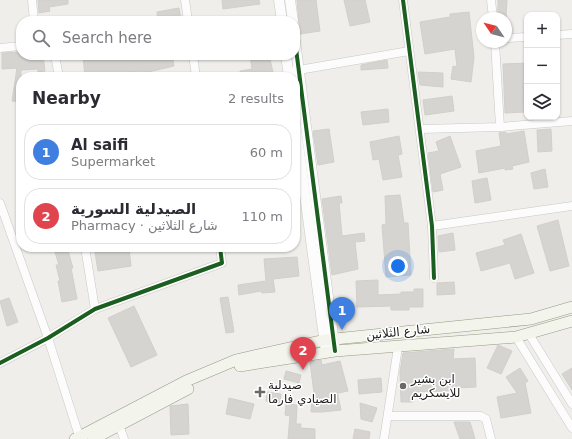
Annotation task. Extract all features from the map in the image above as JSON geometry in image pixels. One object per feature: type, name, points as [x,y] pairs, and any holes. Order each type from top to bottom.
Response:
[{"type":"main road","name":"شارع الثلاثين","points":[[78,438],[186,381],[236,360],[330,339],[531,320],[572,307]]},
{"type":"main road","name":"شارع الثلاثين","points":[[93,439],[192,387],[240,366],[331,351],[516,337],[572,321]]},
{"type":"street","points":[[32,0],[34,16]]},
{"type":"street","points":[[185,0],[187,16]]},
{"type":"street","points":[[279,0],[281,16]]},
{"type":"street","points":[[290,0],[292,16]]},
{"type":"street","points":[[402,0],[421,129],[432,226],[434,278]]},
{"type":"street","points":[[491,0],[492,12]]},
{"type":"street","points":[[560,35],[572,34]]},
{"type":"street","points":[[512,38],[524,37]]},
{"type":"street","points":[[0,48],[16,46]]},
{"type":"street","points":[[495,48],[500,127]]},
{"type":"street","points":[[297,72],[409,50]]},
{"type":"street","points":[[56,60],[58,72]]},
{"type":"street","points":[[194,60],[195,72]]},
{"type":"street","points":[[288,60],[292,72]]},
{"type":"street","points":[[292,72],[293,60]]},
{"type":"street","points":[[421,129],[500,127],[572,121]]},
{"type":"street","points":[[300,129],[331,351]]},
{"type":"street","points":[[300,152],[330,339]]},
{"type":"street","points":[[0,203],[16,248]]},
{"type":"street","points":[[432,226],[572,206]]},
{"type":"street","points":[[17,252],[48,338],[78,438]]},
{"type":"street","points":[[86,252],[95,309]]},
{"type":"street","points":[[0,363],[48,338],[95,309],[222,263],[221,252]]},
{"type":"street","points":[[528,334],[572,404]]},
{"type":"street","points":[[516,337],[572,428]]},
{"type":"street","points":[[384,439],[398,347]]},
{"type":"street","points":[[388,416],[481,416],[486,419],[491,439]]},
{"type":"street","points":[[119,425],[124,439]]},
{"type":"building","points":[[38,0],[68,0],[68,4],[49,7],[50,11],[39,13]]},
{"type":"building","points":[[222,0],[259,0],[260,4],[223,9]]},
{"type":"building","points":[[297,0],[316,0],[320,31],[300,34],[300,16],[298,16]]},
{"type":"building","points":[[344,0],[365,0],[370,22],[350,26]]},
{"type":"building","points":[[498,0],[507,0],[506,12],[498,12]]},
{"type":"building","points":[[179,8],[180,16],[157,16],[157,12]]},
{"type":"building","points":[[469,12],[474,57],[471,82],[451,79],[453,66],[457,67],[455,49],[425,54],[420,22],[450,17],[450,14]]},
{"type":"building","points":[[16,52],[16,60],[44,60],[45,71],[38,72],[38,69],[21,70],[21,72],[16,72],[17,68],[2,69],[2,53]]},
{"type":"building","points":[[83,60],[173,60],[174,66],[148,72],[85,72]]},
{"type":"building","points":[[251,60],[270,60],[273,72],[240,72],[252,69]]},
{"type":"building","points":[[387,60],[388,68],[361,70],[361,65]]},
{"type":"building","points":[[524,63],[524,112],[505,113],[503,64]]},
{"type":"building","points":[[418,72],[443,73],[443,87],[420,85]]},
{"type":"building","points":[[16,75],[16,101],[12,101]]},
{"type":"building","points":[[452,96],[454,111],[425,115],[423,100]]},
{"type":"building","points":[[388,109],[389,122],[363,125],[361,112]]},
{"type":"building","points":[[329,129],[334,162],[318,165],[313,131]]},
{"type":"building","points":[[551,129],[552,151],[538,152],[537,130]]},
{"type":"building","points":[[524,131],[529,162],[512,166],[513,169],[505,170],[505,168],[479,173],[476,151],[501,146],[499,133],[506,132],[506,134]]},
{"type":"building","points":[[399,136],[402,154],[398,155],[402,177],[383,180],[379,159],[373,160],[370,142]]},
{"type":"building","points":[[450,136],[461,167],[440,174],[443,190],[433,192],[428,153],[439,151],[436,142]]},
{"type":"building","points":[[545,169],[548,187],[534,189],[531,173]]},
{"type":"building","points":[[487,178],[491,200],[475,203],[472,181]]},
{"type":"building","points":[[400,195],[404,223],[408,223],[411,275],[386,277],[382,225],[386,224],[385,196]]},
{"type":"building","points":[[341,196],[342,203],[339,203],[342,236],[364,233],[365,241],[355,242],[358,269],[332,275],[322,199]]},
{"type":"building","points":[[558,220],[569,266],[550,271],[537,226]]},
{"type":"building","points":[[453,233],[455,250],[439,252],[438,236]]},
{"type":"building","points":[[521,234],[534,273],[515,279],[510,263],[481,271],[476,253],[505,245],[503,240]]},
{"type":"building","points":[[55,252],[68,252],[73,268],[71,268],[77,299],[62,302],[58,281],[60,281],[56,265],[59,265]]},
{"type":"building","points":[[95,252],[129,252],[131,266],[98,271]]},
{"type":"building","points":[[297,257],[299,276],[273,279],[275,292],[262,293],[261,291],[239,295],[238,285],[266,281],[264,259]]},
{"type":"building","points":[[378,280],[378,295],[401,294],[401,292],[414,292],[414,289],[423,289],[423,307],[409,307],[409,310],[391,310],[391,306],[357,307],[356,281]]},
{"type":"building","points":[[454,282],[455,294],[437,295],[437,283]]},
{"type":"building","points":[[228,297],[234,332],[226,333],[220,298]]},
{"type":"building","points":[[9,298],[18,322],[7,326],[0,301]]},
{"type":"building","points":[[134,306],[157,355],[131,367],[108,318]]},
{"type":"building","points":[[498,345],[512,351],[501,374],[487,368]]},
{"type":"building","points":[[454,349],[453,359],[475,358],[476,387],[455,388],[455,390],[445,391],[413,392],[413,402],[401,402],[400,372],[403,353]]},
{"type":"building","points":[[321,360],[322,365],[340,361],[348,391],[338,393],[341,410],[311,412],[312,401],[315,401],[310,362]]},
{"type":"building","points":[[520,368],[528,381],[525,383],[531,413],[501,418],[497,397],[517,393],[506,377]]},
{"type":"building","points":[[572,368],[572,390],[562,374]]},
{"type":"building","points":[[286,371],[301,375],[299,383],[284,379]]},
{"type":"building","points":[[381,378],[382,392],[359,394],[358,380]]},
{"type":"building","points":[[267,392],[281,394],[280,403],[266,401]]},
{"type":"building","points":[[229,398],[254,404],[250,419],[226,414]]},
{"type":"building","points":[[360,403],[377,408],[372,422],[361,419]]},
{"type":"building","points":[[188,404],[189,434],[171,435],[170,406]]},
{"type":"building","points":[[286,404],[297,405],[296,424],[301,424],[300,428],[315,429],[315,439],[288,439],[290,416],[285,415]]},
{"type":"building","points":[[454,422],[470,422],[475,439],[460,439]]},
{"type":"building","points":[[355,429],[370,432],[369,439],[353,439]]},
{"type":"cycle path","points":[[403,0],[432,226],[434,278]]},
{"type":"cycle path","points":[[297,60],[299,72]]},
{"type":"cycle path","points":[[300,80],[335,351]]},
{"type":"cycle path","points":[[0,363],[48,338],[95,309],[222,263],[221,252]]},
{"type":"place","name":"Al saifi","points":[[342,330]]},
{"type":"place","name":"الصيدلية السورية","points":[[303,370]]},
{"type":"place","name":"ابن بشير للايسكريم","points":[[403,386]]},
{"type":"place","name":"صيدلية الصيادي فارما","points":[[260,392]]}]
